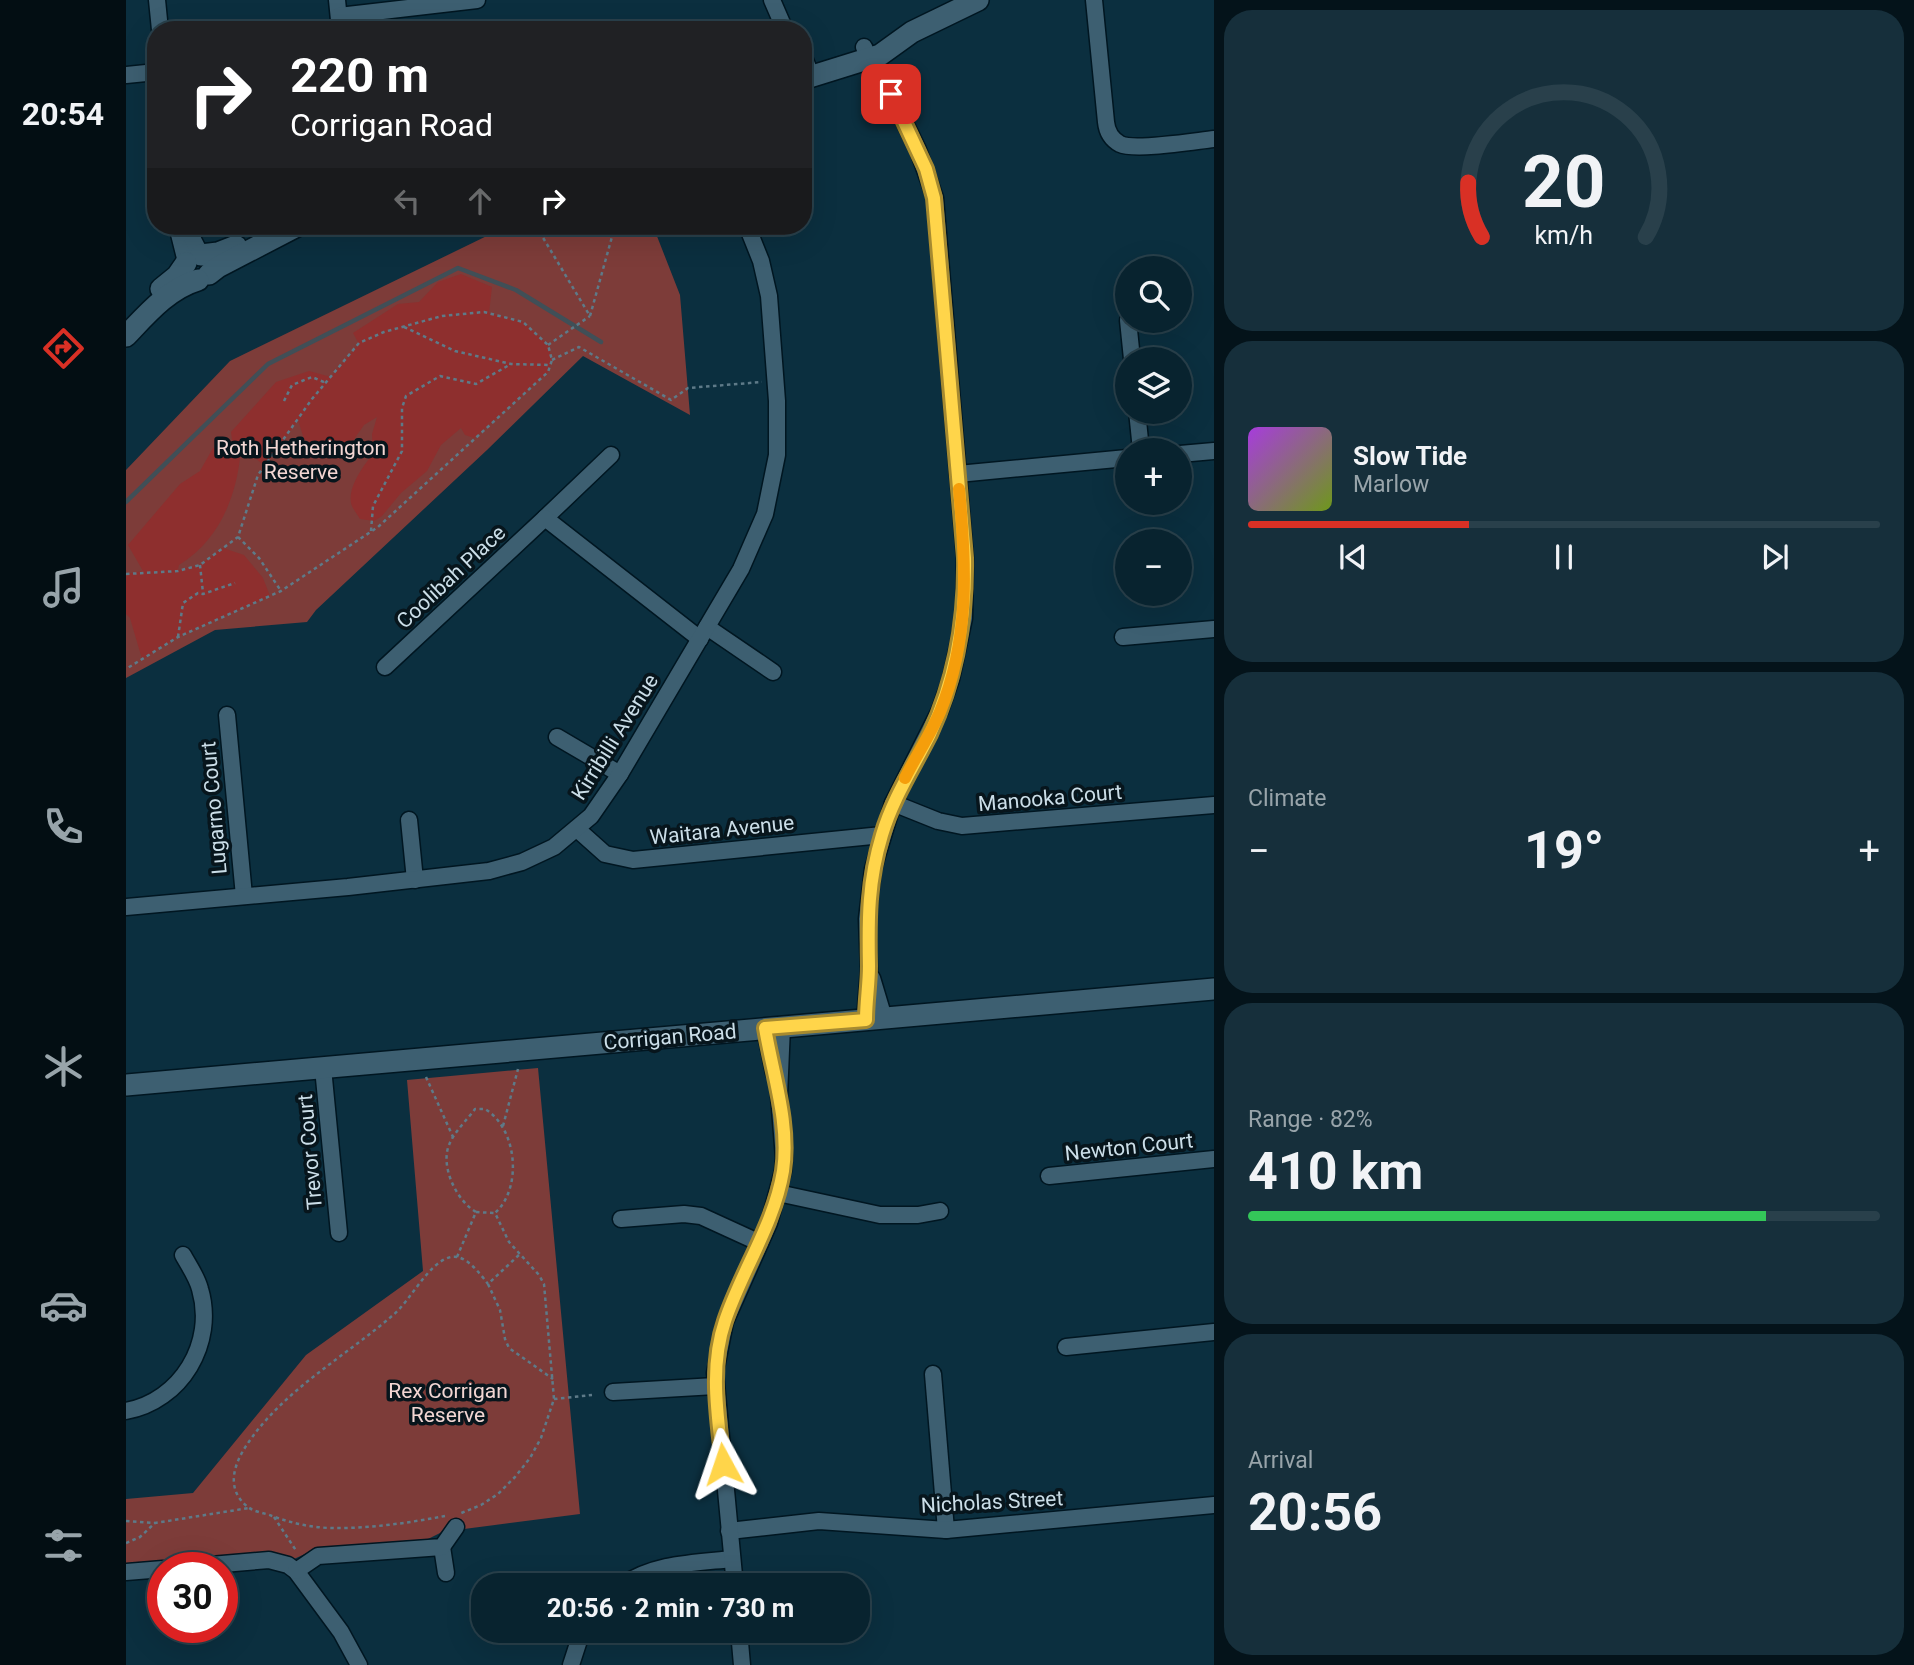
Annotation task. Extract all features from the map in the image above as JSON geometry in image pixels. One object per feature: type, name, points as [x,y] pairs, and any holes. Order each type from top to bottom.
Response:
[{"type":"main road","points":[[871,51],[896,29],[955,0]]},
{"type":"main road","points":[[812,65],[871,51],[978,0]]},
{"type":"main road","points":[[126,321],[177,276],[260,235]]},
{"type":"main road","points":[[197,265],[218,267],[280,235]]},
{"type":"main road","points":[[126,336],[149,311],[176,290],[197,265]]},
{"type":"main road","name":"Corrigan Road","points":[[126,1085],[1214,989]]},
{"type":"street","points":[[157,0],[159,21]]},
{"type":"street","points":[[339,15],[477,0]]},
{"type":"street","points":[[772,0],[781,21]]},
{"type":"street","points":[[1094,0],[1109,135],[1119,144],[1133,147],[1214,139]]},
{"type":"street","points":[[871,51],[922,159],[934,198],[965,587],[958,649],[940,710],[893,803],[882,835],[869,893],[867,940],[875,1019]]},
{"type":"street","points":[[126,75],[147,73]]},
{"type":"street","points":[[182,235],[197,265]]},
{"type":"street","points":[[189,235],[197,265]]},
{"type":"street","name":"Kirribilli Avenue","points":[[126,907],[489,871],[522,862],[554,847],[577,830],[605,797],[620,774],[754,545],[772,488],[779,424],[769,296],[761,261],[751,235]]},
{"type":"street","points":[[1192,453],[1214,451]]},
{"type":"street","name":"Coolibah Place","points":[[385,667],[611,455]]},
{"type":"street","points":[[958,474],[1115,459]]},
{"type":"street","points":[[545,517],[703,633],[773,672]]},
{"type":"street","points":[[1123,637],[1214,629]]},
{"type":"street","name":"Lugarno Court","points":[[227,715],[244,897]]},
{"type":"street","points":[[557,737],[620,774]]},
{"type":"street","name":"Manooka Court","points":[[893,803],[938,821],[962,826],[1214,805]]},
{"type":"street","points":[[409,820],[415,880]]},
{"type":"street","name":"Waitara Avenue","points":[[577,830],[605,854],[633,860],[882,835]]},
{"type":"street","points":[[734,1573],[715,1385],[725,1322],[778,1193],[784,1158],[774,1028]]},
{"type":"street","name":"Trevor Court","points":[[323,1068],[339,1233]]},
{"type":"street","name":"Newton Court","points":[[1049,1176],[1214,1159]]},
{"type":"street","points":[[778,1193],[880,1215],[918,1215],[940,1211]]},
{"type":"street","points":[[621,1219],[684,1214],[701,1216],[760,1242]]},
{"type":"street","points":[[126,1411],[143,1406],[169,1391],[187,1372],[200,1345],[204,1330],[200,1287],[183,1255]]},
{"type":"street","points":[[1066,1347],[1214,1332]]},
{"type":"street","points":[[933,1374],[946,1530]]},
{"type":"street","points":[[613,1392],[715,1385]]},
{"type":"street","name":"Nicholas Street","points":[[729,1531],[819,1521],[946,1530],[1214,1505]]},
{"type":"street","points":[[446,1573],[442,1547],[453,1519]]},
{"type":"street","points":[[300,1568],[318,1556],[442,1547]]},
{"type":"street","points":[[644,1573],[662,1567],[732,1559]]},
{"type":"street","points":[[238,1563],[269,1560],[300,1568],[359,1665]]},
{"type":"street","points":[[126,1572],[147,1570]]},
{"type":"street","points":[[571,1665],[578,1643]]},
{"type":"street","points":[[740,1643],[742,1665]]},
{"type":"path","points":[[541,235],[590,316]]},
{"type":"path","points":[[548,345],[590,316],[612,235]]},
{"type":"path","points":[[126,574],[178,571],[200,565],[238,537],[258,475],[359,343],[442,316],[484,312],[523,322],[548,345],[552,359],[548,372],[371,531],[281,591],[178,637],[126,669]]},
{"type":"path","points":[[404,327],[455,351],[511,364],[550,365]]},
{"type":"path","points":[[552,359],[579,347],[671,400],[688,388],[763,382]]},
{"type":"path","points":[[371,531],[373,506],[402,450],[402,408],[406,396],[440,376],[477,384],[511,364]]},
{"type":"path","points":[[284,401],[292,385],[312,377],[326,383]]},
{"type":"path","points":[[238,537],[259,558],[281,591]]},
{"type":"path","points":[[200,565],[203,594]]},
{"type":"path","points":[[178,637],[183,603],[198,593],[203,594],[235,583]]},
{"type":"path","points":[[503,1126],[518,1069]]},
{"type":"path","points":[[426,1077],[453,1137]]},
{"type":"path","points":[[479,1108],[490,1112],[503,1126],[512,1157],[513,1175],[504,1200],[495,1213],[476,1212],[460,1198],[448,1166],[448,1146],[479,1108]]},
{"type":"path","points":[[457,1257],[476,1212]]},
{"type":"path","points":[[126,1521],[155,1523],[249,1508],[303,1525],[329,1528],[379,1525],[453,1519],[498,1494],[530,1458],[541,1438],[554,1399],[547,1294],[540,1275],[509,1242],[495,1213]]},
{"type":"path","points":[[488,1284],[520,1254]]},
{"type":"path","points":[[249,1508],[237,1494],[233,1476],[236,1464],[259,1429],[293,1393],[394,1315],[441,1261],[457,1257],[478,1271],[488,1284],[500,1310],[509,1348],[553,1379]]},
{"type":"path","points":[[554,1399],[592,1395]]},
{"type":"path","points":[[274,1517],[300,1568]]},
{"type":"path","points":[[126,1543],[140,1537],[155,1523]]},
{"type":"green space","name":"Roth Hetherington Reserve","points":[[489,235],[657,235],[680,295],[690,415],[583,356],[316,610],[307,622],[215,630],[126,678],[126,470],[230,361]]},
{"type":"green space","name":"Rex Corrigan Reserve","points":[[538,1068],[580,1514],[464,1529],[450,1525],[428,1539],[318,1548],[294,1559],[269,1552],[238,1555],[238,1552],[147,1552],[147,1562],[126,1564],[126,1499],[193,1493],[306,1355],[423,1271],[407,1080]]},
{"type":"shaded area","points":[[461,274],[492,287],[489,313],[523,322],[548,345],[552,360],[548,372],[474,438],[465,435],[461,428],[441,445],[427,471],[401,493],[382,516],[374,521],[360,519],[352,505],[351,497],[357,477],[373,454],[372,434],[377,417],[364,425],[350,445],[322,448],[304,439],[298,420],[265,466],[232,440],[231,432],[276,382],[309,371],[331,377],[359,344],[353,333],[398,304],[419,302],[438,282]]},
{"type":"shaded area","points":[[224,444],[240,458],[229,505],[204,545],[179,565],[178,570],[200,565],[223,548],[244,555],[263,578],[270,596],[178,637],[142,659],[130,618],[126,614],[126,574],[143,571],[128,545],[180,484],[200,471],[213,448]]},
{"type":"waterway","points":[[126,502],[268,364],[458,268],[516,290],[601,342]]},
{"type":"slow traffic","points":[[905,778],[940,710],[951,679],[964,618],[965,558],[959,489]]},
{"type":"route","points":[[723,1464],[715,1385],[719,1348],[735,1296],[769,1223],[783,1171],[783,1131],[779,1096],[765,1028],[866,1020],[869,969],[867,919],[873,869],[893,803],[940,710],[951,679],[964,618],[965,558],[937,216],[926,169],[891,94]]}]
